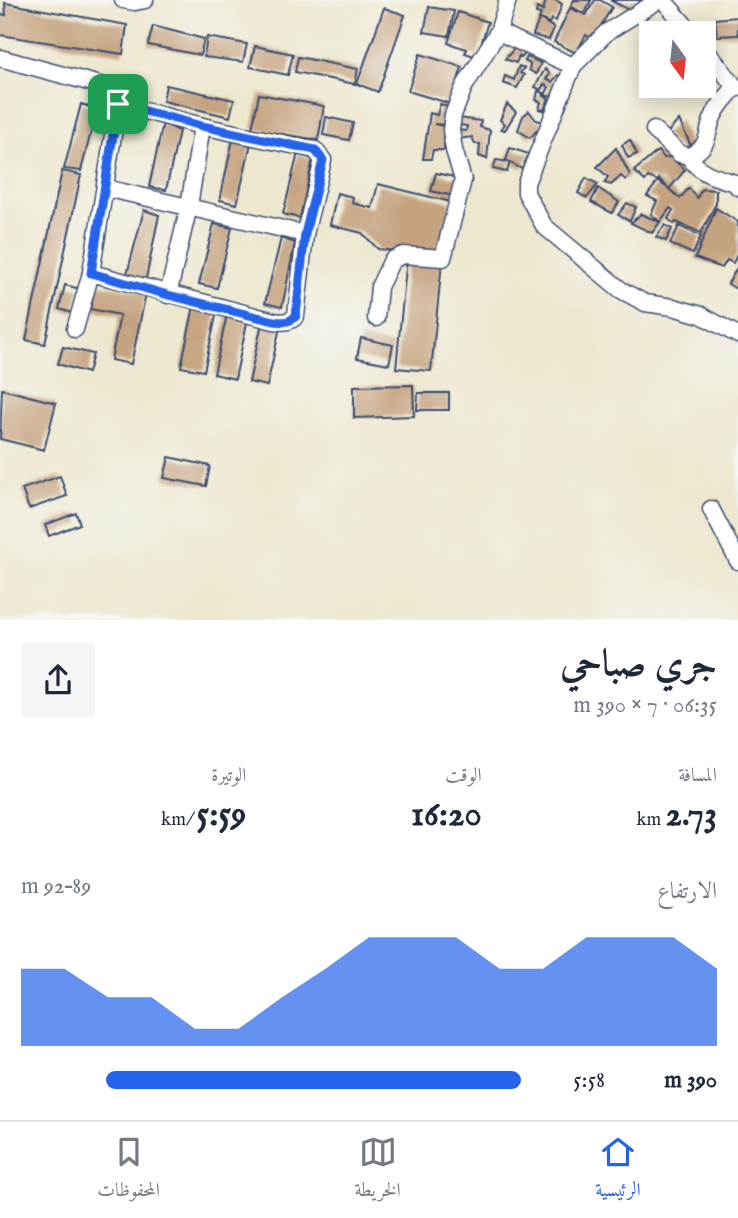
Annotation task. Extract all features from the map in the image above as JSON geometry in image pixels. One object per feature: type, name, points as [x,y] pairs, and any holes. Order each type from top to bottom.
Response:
[{"type":"street","points":[[123,0],[145,0]]},
{"type":"street","points":[[376,318],[379,287],[391,260],[403,255],[443,258],[463,180],[454,150],[451,130],[453,115],[464,87],[498,32],[508,0]]},
{"type":"street","points":[[681,21],[661,0],[607,32],[573,65],[526,183],[526,193],[544,226],[633,297],[656,306],[673,307],[701,315],[738,335]]},
{"type":"street","points":[[498,32],[573,65]]},
{"type":"street","points":[[0,58],[111,88],[117,95],[118,104],[91,273],[75,329]]},
{"type":"street","points":[[654,130],[680,154],[689,156],[699,152],[707,140],[714,114],[737,88],[716,62]]},
{"type":"street","points":[[91,273],[284,323],[292,320],[296,316],[305,234],[323,160],[315,150],[202,126],[118,104]]},
{"type":"street","points":[[168,295],[189,206],[202,126]]},
{"type":"street","points":[[689,156],[694,165],[704,173],[735,183],[738,187]]},
{"type":"street","points":[[105,188],[305,234]]},
{"type":"street","points":[[712,509],[738,561]]},
{"type":"building","points":[[546,0],[555,0],[562,4],[556,21],[552,19],[549,23],[540,19],[554,28],[549,40],[533,35],[541,14],[536,13],[537,8],[543,11]]},
{"type":"building","points":[[574,0],[591,0],[584,14],[571,6]]},
{"type":"building","points":[[595,0],[612,7],[593,39],[586,35],[576,53],[554,42],[570,8],[586,15]]},
{"type":"building","points":[[610,0],[642,0],[631,11]]},
{"type":"building","points":[[5,3],[127,25],[123,54],[0,35],[0,14],[6,15]]},
{"type":"building","points":[[429,7],[454,11],[449,36],[424,32]]},
{"type":"building","points":[[384,8],[405,15],[378,92],[357,84]]},
{"type":"building","points":[[458,12],[488,22],[477,57],[465,53],[467,49],[448,43]]},
{"type":"building","points":[[738,17],[738,35],[717,36],[715,19]]},
{"type":"building","points":[[153,26],[204,39],[200,55],[148,45]]},
{"type":"building","points":[[207,37],[247,44],[243,62],[204,57]]},
{"type":"building","points":[[517,45],[524,49],[522,52],[525,54],[521,58],[519,56],[516,63],[505,59]]},
{"type":"building","points":[[255,46],[293,54],[288,75],[250,67]]},
{"type":"building","points":[[420,54],[462,67],[451,104],[408,91]]},
{"type":"building","points":[[298,57],[358,69],[355,84],[295,72]]},
{"type":"building","points":[[527,57],[541,63],[536,74],[529,70],[530,64],[525,61]]},
{"type":"building","points":[[519,66],[524,68],[520,73],[524,75],[517,88],[503,83],[505,76],[514,80]]},
{"type":"building","points":[[545,69],[550,74],[546,79],[552,82],[558,75],[562,78],[551,97],[545,95],[549,87],[544,84],[541,90],[535,87]]},
{"type":"building","points":[[166,85],[234,100],[230,117],[163,101]]},
{"type":"building","points":[[538,91],[549,99],[544,110],[539,109],[541,102],[536,100]]},
{"type":"building","points":[[259,94],[324,106],[318,140],[252,129]]},
{"type":"building","points":[[81,104],[97,109],[81,171],[64,169]]},
{"type":"building","points":[[440,104],[451,107],[449,125],[434,124],[449,127],[448,145],[444,144],[444,150],[433,150],[431,159],[423,159],[430,113],[437,115]]},
{"type":"building","points":[[507,104],[516,112],[505,130],[501,129],[505,124],[500,120]]},
{"type":"building","points":[[529,111],[536,120],[543,122],[541,128],[530,138],[518,130],[523,116]]},
{"type":"building","points":[[326,117],[353,123],[349,140],[323,135]]},
{"type":"building","points":[[458,118],[481,121],[480,127],[490,130],[487,159],[479,156],[480,144],[475,144],[472,137],[459,139],[456,130],[466,131],[467,126],[459,125]]},
{"type":"building","points":[[679,120],[691,146],[683,152],[665,135]]},
{"type":"building","points":[[163,123],[179,131],[166,190],[149,187]]},
{"type":"building","points":[[233,139],[251,143],[237,204],[220,200]]},
{"type":"building","points":[[630,140],[637,154],[628,158],[622,145]]},
{"type":"building","points":[[510,148],[529,154],[522,169],[506,160]]},
{"type":"building","points":[[616,148],[630,175],[626,180],[621,176],[611,185],[604,183],[608,177],[597,167]]},
{"type":"building","points":[[658,151],[664,158],[671,157],[685,170],[669,189],[659,179],[658,181],[648,177],[645,181],[634,171]]},
{"type":"building","points":[[298,153],[313,159],[300,218],[283,214]]},
{"type":"building","points":[[496,160],[510,162],[507,172],[493,169]]},
{"type":"building","points":[[62,171],[81,175],[45,344],[26,340]]},
{"type":"building","points":[[436,173],[458,178],[454,196],[431,191]]},
{"type":"building","points":[[586,178],[598,184],[587,198],[578,193]]},
{"type":"building","points":[[658,181],[680,198],[689,188],[697,198],[702,189],[716,190],[716,204],[701,233],[676,222],[674,224],[668,219],[673,210],[670,208],[660,222],[651,214],[657,201],[647,196]]},
{"type":"building","points":[[378,184],[451,202],[439,255],[378,249],[362,233],[330,225],[337,193],[353,197],[352,203],[372,208]]},
{"type":"building","points":[[598,188],[619,202],[612,213],[591,202]]},
{"type":"building","points":[[627,203],[636,207],[630,221],[618,215]]},
{"type":"building","points":[[716,208],[738,222],[738,253],[733,263],[727,260],[722,268],[695,258]]},
{"type":"building","points":[[144,210],[159,215],[146,279],[127,274]]},
{"type":"building","points":[[641,214],[660,222],[652,233],[631,223]]},
{"type":"building","points":[[214,224],[232,228],[217,288],[199,284]]},
{"type":"building","points":[[665,225],[672,229],[666,241],[656,237]]},
{"type":"building","points":[[679,226],[701,236],[693,254],[670,244]]},
{"type":"building","points":[[281,238],[295,243],[282,307],[265,303]]},
{"type":"building","points":[[407,258],[442,262],[431,371],[396,368]]},
{"type":"building","points":[[738,266],[738,290],[728,284]]},
{"type":"building","points":[[96,283],[146,293],[131,364],[111,360],[120,315],[90,309]]},
{"type":"building","points":[[65,285],[80,289],[73,313],[59,309]]},
{"type":"building","points":[[194,306],[217,311],[204,371],[181,367]]},
{"type":"building","points":[[227,314],[248,318],[235,379],[214,374]]},
{"type":"building","points":[[262,323],[280,327],[267,386],[249,382]]},
{"type":"building","points":[[361,338],[393,345],[389,364],[357,358]]},
{"type":"building","points":[[63,347],[93,354],[88,373],[58,364]]},
{"type":"building","points":[[413,385],[414,416],[354,418],[354,386]]},
{"type":"building","points":[[2,389],[56,403],[44,450],[0,439]]},
{"type":"building","points":[[418,393],[449,393],[449,410],[417,410]]},
{"type":"building","points":[[169,457],[210,466],[206,486],[164,478]]},
{"type":"building","points":[[60,476],[67,496],[29,509],[22,489]]},
{"type":"building","points":[[76,513],[80,524],[49,536],[45,525]]},
{"type":"route","points":[[118,104],[202,126],[315,150],[321,155],[323,160],[305,234],[296,316],[292,320],[284,323],[274,321],[91,273],[118,104]]}]
